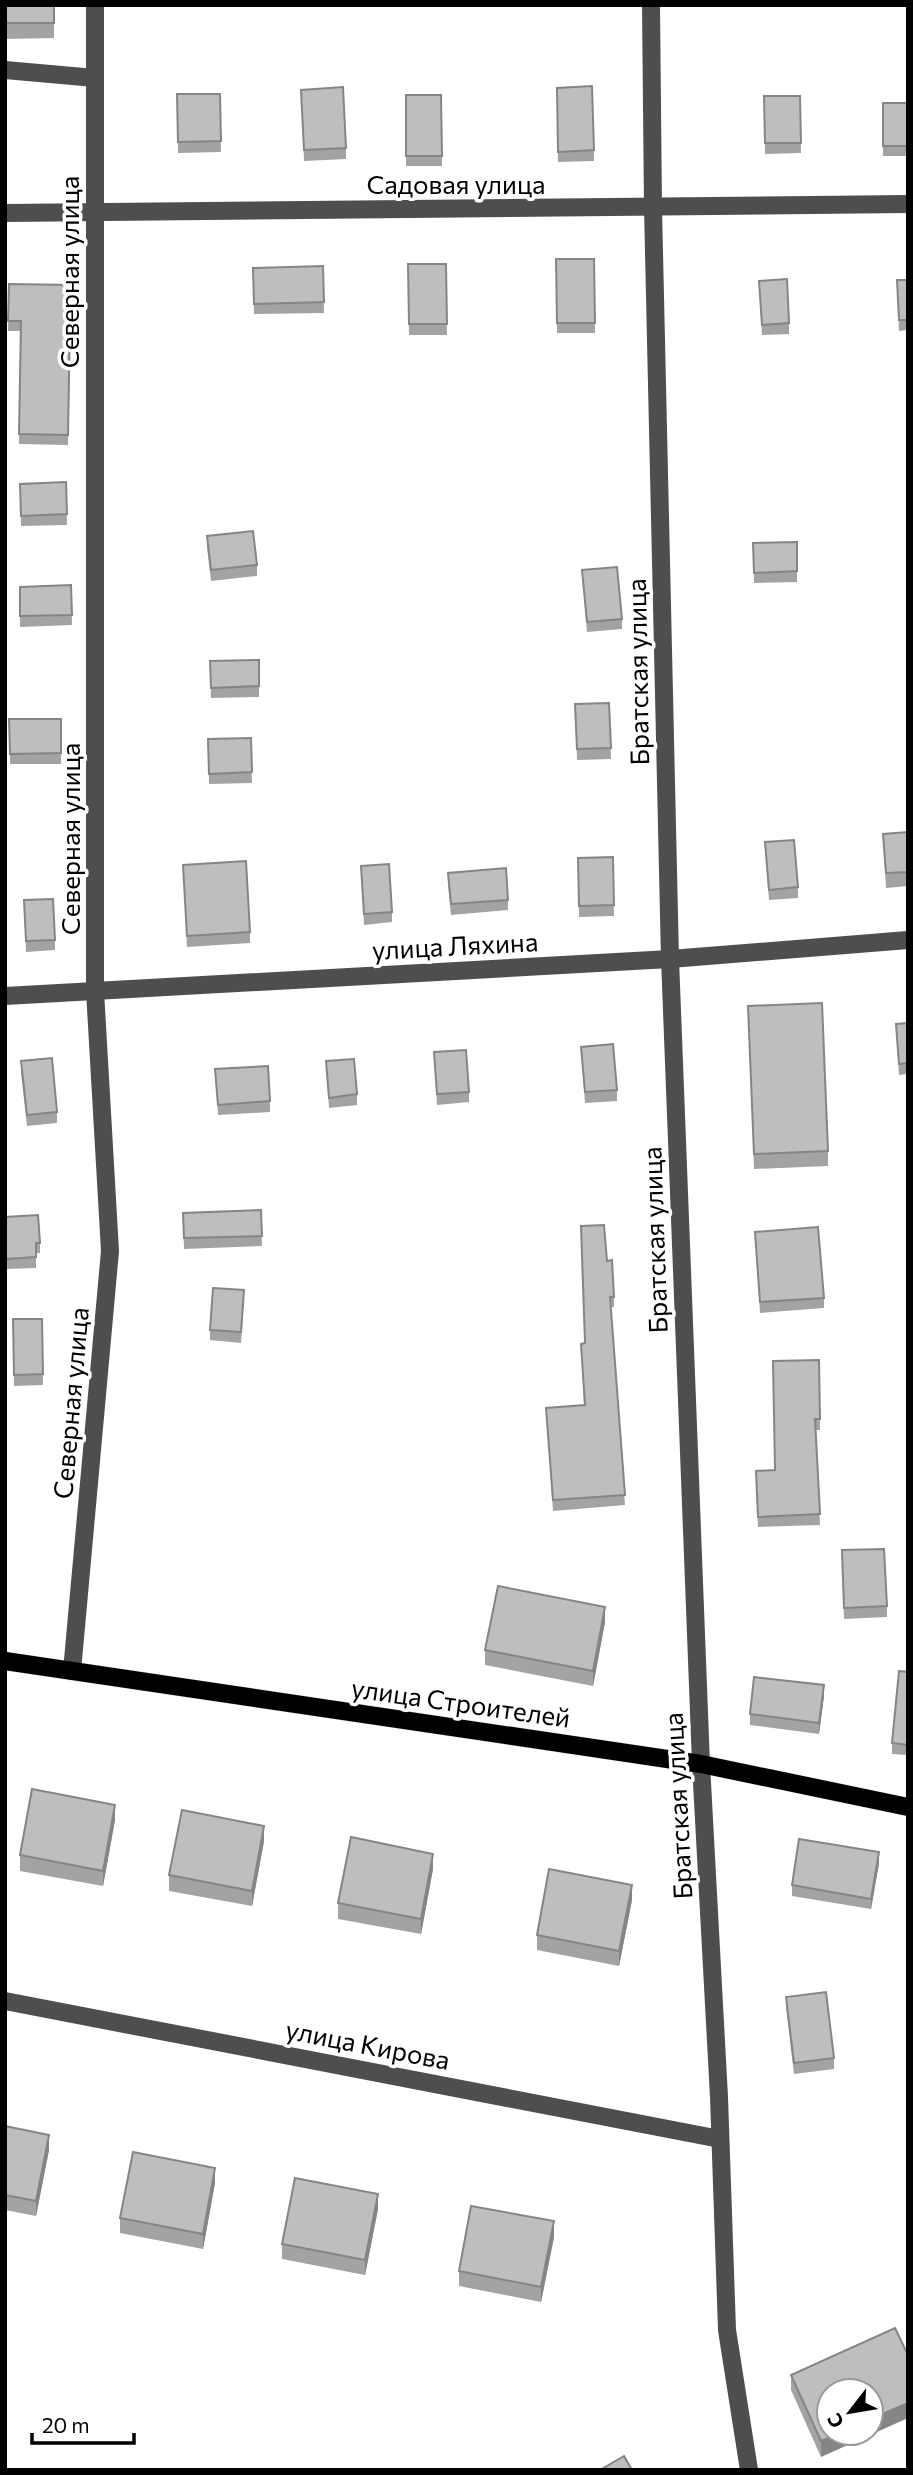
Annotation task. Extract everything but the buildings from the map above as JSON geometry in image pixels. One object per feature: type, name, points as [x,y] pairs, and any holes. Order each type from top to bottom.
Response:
[{"type":"main road","name":"улица Строителей","points":[[5,1661],[701,1765],[908,1807]]},
{"type":"street","name":"Северная улица","points":[[72,1671],[110,1251],[95,991],[95,5]]},
{"type":"street","name":"Братская улица","points":[[651,5],[670,960],[701,1765],[727,2330],[749,2470]]},
{"type":"street","points":[[5,70],[95,78]]},
{"type":"street","name":"Садовая улица","points":[[5,213],[908,204]]},
{"type":"street","name":"улица Ляхина","points":[[5,996],[670,960],[908,940]]},
{"type":"street","name":"улица Кирова","points":[[5,2001],[720,2139]]}]
